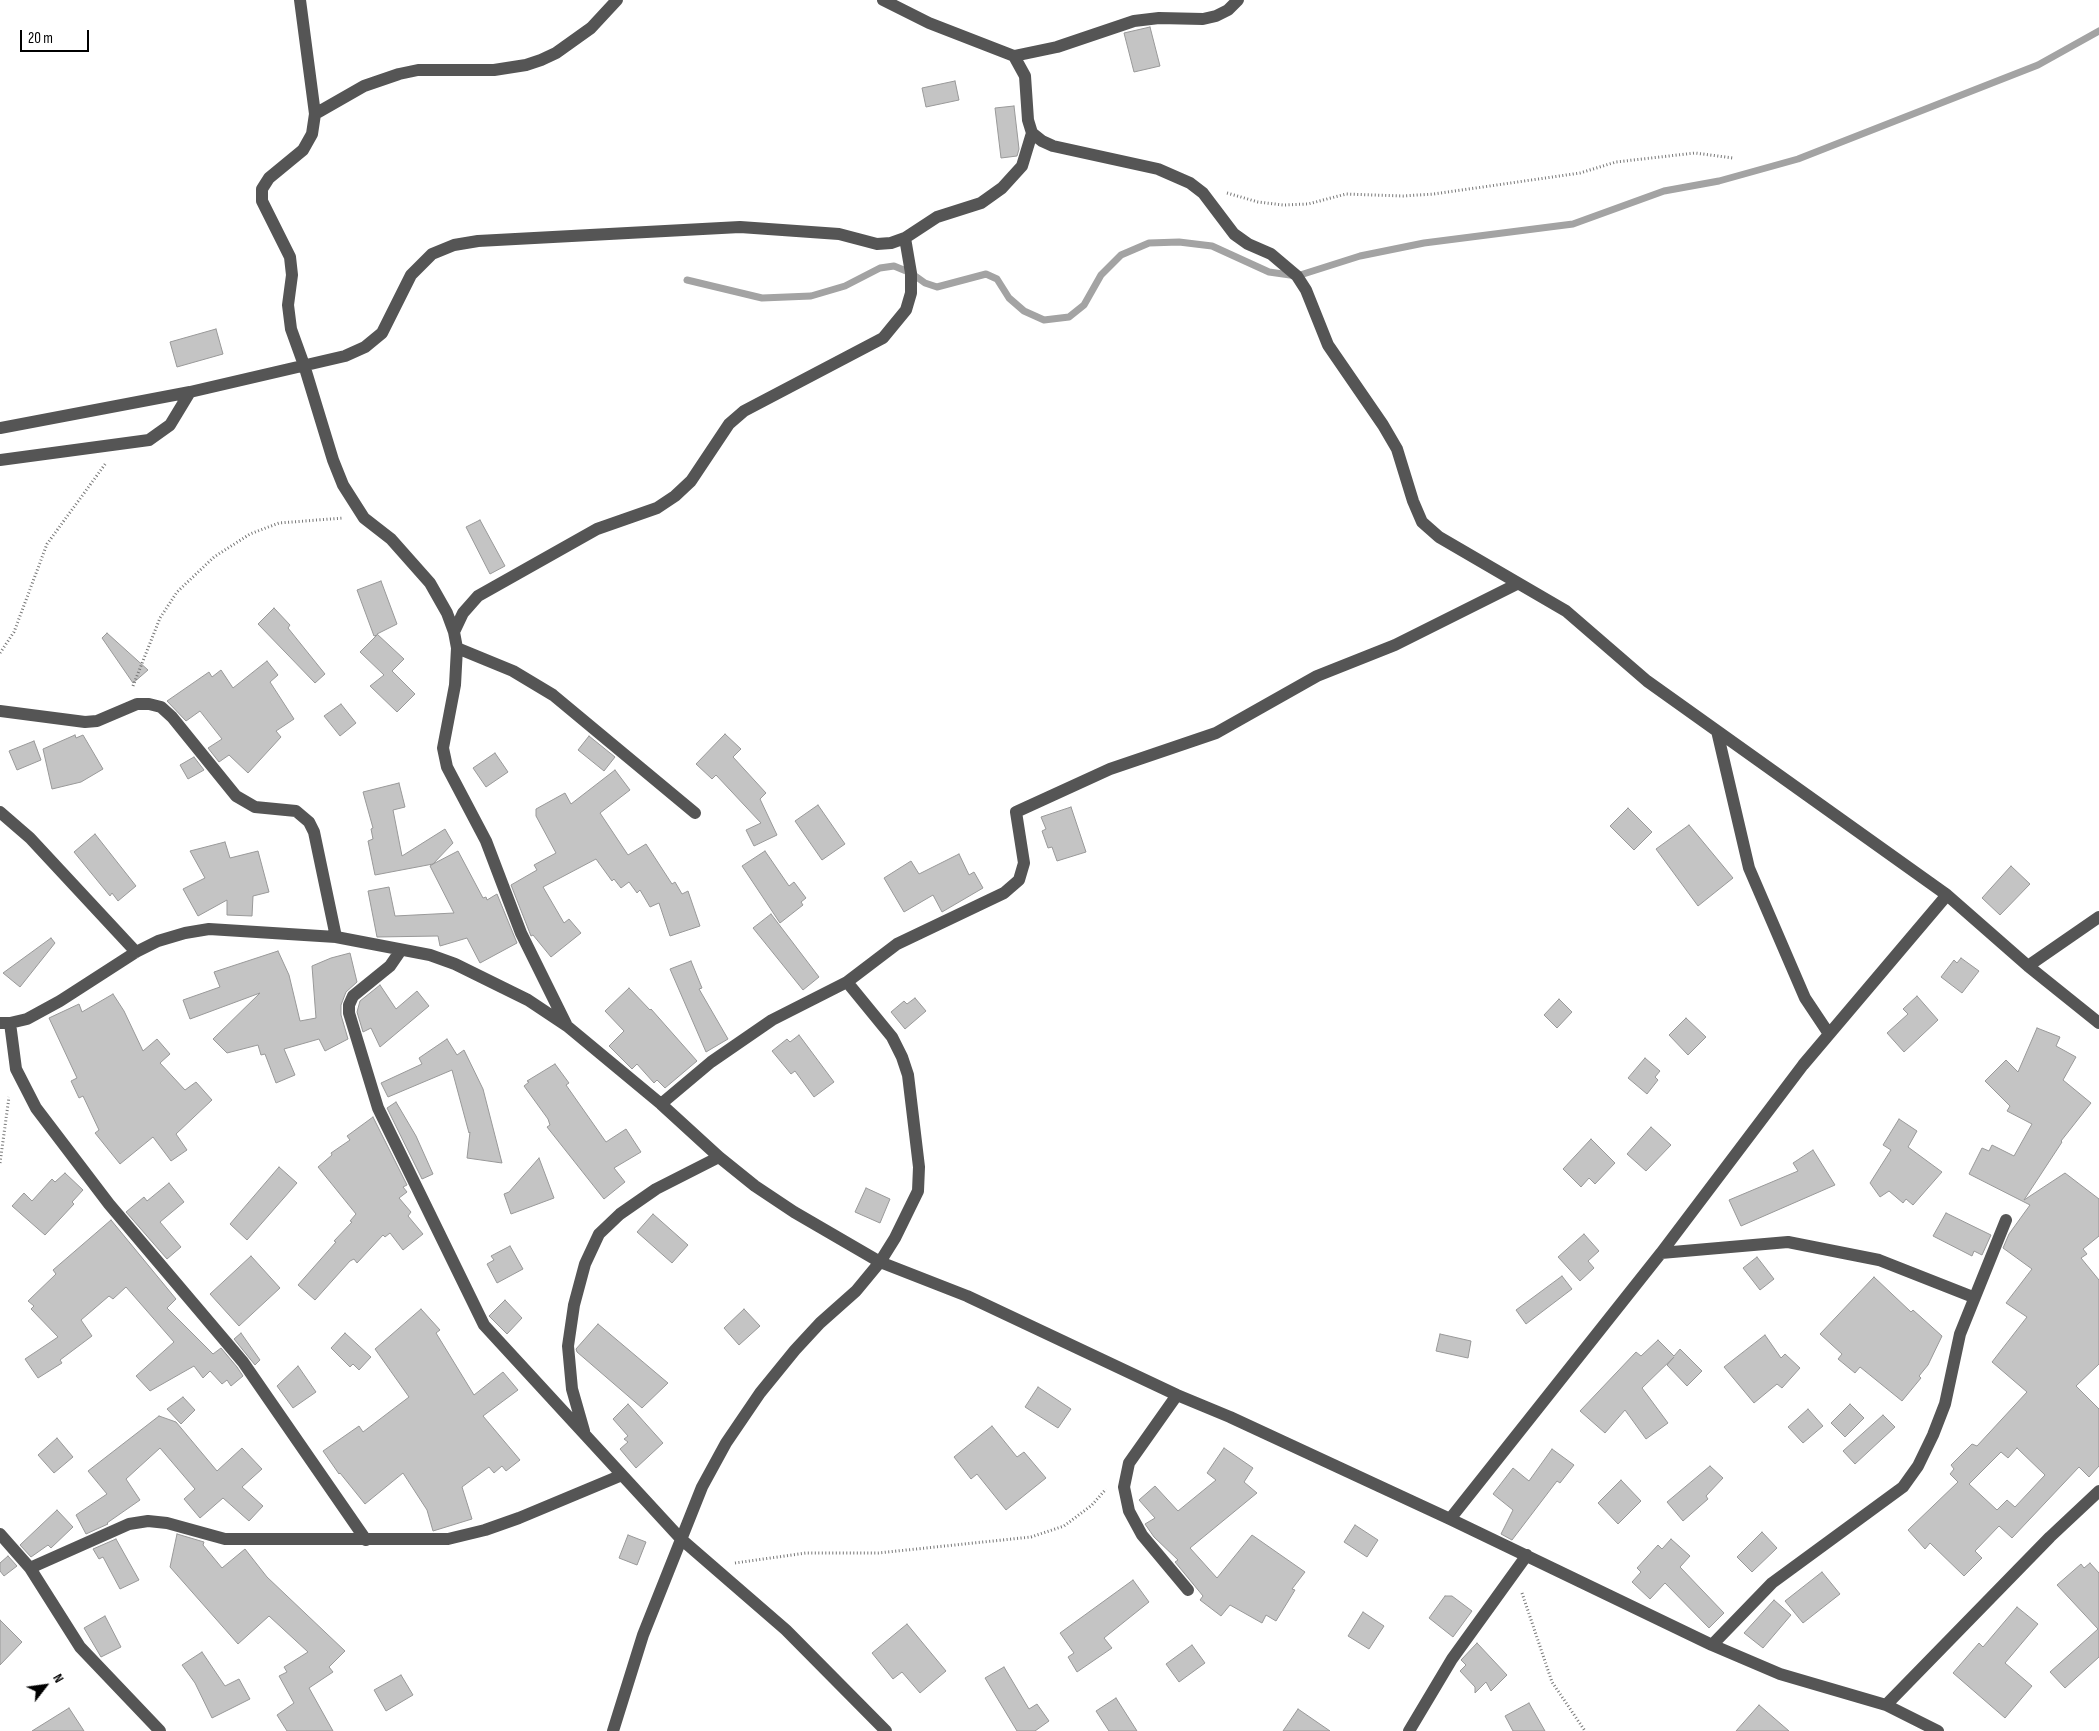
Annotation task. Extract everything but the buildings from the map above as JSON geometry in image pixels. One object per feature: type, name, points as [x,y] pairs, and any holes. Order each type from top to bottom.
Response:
[{"type":"street","points":[[300,0],[315,114],[312,134],[304,150],[269,178],[262,189],[262,201],[290,257],[292,276],[288,305],[290,329],[304,365],[333,460],[343,485],[364,518],[391,539],[430,583],[454,632],[457,648],[455,685],[443,748],[447,767],[486,841],[521,933],[567,1026]]},
{"type":"street","points":[[315,114],[364,86],[399,74],[418,70],[494,70],[526,65],[541,60],[556,53],[591,28],[617,0]]},
{"type":"street","points":[[884,0],[929,23],[1014,56],[1058,47],[1134,21],[1159,18],[1203,19],[1216,16],[1228,10],[1238,0]]},
{"type":"street","points":[[0,428],[190,392],[345,356],[365,347],[382,333],[411,275],[432,254],[454,245],[478,241],[740,227],[839,234],[877,244],[891,243],[905,238],[937,217],[981,203],[1002,188],[1022,166],[1032,133],[1028,120],[1025,76],[1014,56]]},
{"type":"street","points":[[1032,133],[1053,146],[1158,169],[1190,183],[1203,193],[1234,234],[1248,244],[1271,254],[1284,264],[1306,290],[1328,345],[1383,425],[1397,449],[1413,501],[1422,522],[1439,538],[1517,584],[1566,610],[1647,681],[1947,895],[2028,966],[2099,1023]]},
{"type":"street","points":[[454,632],[463,614],[478,596],[597,529],[657,508],[675,496],[691,480],[729,424],[744,411],[883,338],[906,310],[911,293],[911,274],[905,238]]},
{"type":"street","points":[[0,460],[149,440],[161,434],[170,425],[190,392]]},
{"type":"street","points":[[661,1104],[711,1062],[743,1038],[772,1020],[847,982],[897,944],[1004,893],[1019,880],[1024,862],[1016,812],[1110,769],[1216,733],[1317,676],[1395,644],[1517,584]]},
{"type":"street","points":[[457,648],[513,671],[553,695],[695,813]]},
{"type":"street","points":[[0,711],[85,722],[97,721],[137,704],[161,707],[172,717],[228,789],[245,802],[268,809],[289,809],[303,815],[314,832],[336,937]]},
{"type":"street","points":[[1717,731],[1749,868],[1805,998],[1829,1034]]},
{"type":"street","points":[[0,812],[30,838],[136,952]]},
{"type":"street","points":[[1450,1519],[1661,1253],[1803,1064],[1947,895]]},
{"type":"street","points":[[2028,966],[2099,917]]},
{"type":"street","points":[[366,1540],[243,1362],[109,1204],[36,1108],[16,1070],[5,1023],[27,1019],[60,1001],[136,952],[176,936],[209,929],[336,937],[430,955],[455,964],[528,1000],[567,1026],[661,1104],[718,1157],[794,1212],[880,1262],[967,1296],[1177,1395],[1230,1417],[1450,1519],[1712,1644],[1780,1674],[1886,1705],[1938,1731]]},
{"type":"street","points":[[401,950],[390,966],[353,996],[349,1005],[349,1013],[378,1108],[484,1325],[681,1539],[786,1630],[886,1731]]},
{"type":"street","points":[[613,1731],[643,1635],[702,1487],[726,1443],[760,1393],[795,1350],[820,1323],[856,1291],[880,1262],[895,1238],[918,1192],[919,1167],[908,1075],[902,1057],[892,1037],[847,982]]},
{"type":"street","points":[[586,1435],[572,1389],[568,1346],[574,1305],[584,1264],[599,1234],[627,1209],[656,1189],[718,1157]]},
{"type":"street","points":[[1712,1644],[1772,1583],[1903,1487],[1918,1466],[1945,1404],[1960,1334],[1973,1297],[2006,1220]]},
{"type":"street","points":[[1661,1253],[1788,1242],[1879,1260],[1973,1297]]},
{"type":"street","points":[[1177,1395],[1129,1463],[1124,1488],[1129,1511],[1142,1535],[1188,1590]]},
{"type":"street","points":[[30,1568],[129,1524],[148,1521],[167,1523],[225,1539],[448,1539],[486,1530],[622,1475]]},
{"type":"street","points":[[1886,1705],[2050,1537],[2099,1491]]},
{"type":"street","points":[[0,1534],[30,1568],[80,1647],[160,1731]]},
{"type":"street","points":[[1409,1731],[1452,1659],[1527,1555]]},
{"type":"path","points":[[1224,192],[1258,202],[1283,205],[1308,204],[1346,194],[1404,196],[1434,194],[1580,173],[1616,162],[1694,153],[1733,158]]},
{"type":"path","points":[[0,653],[14,632],[47,544],[120,444]]},
{"type":"path","points":[[125,708],[160,618],[177,592],[214,557],[250,534],[279,524],[311,520],[364,518]]},
{"type":"path","points":[[0,1163],[11,1088],[16,1070]]},
{"type":"path","points":[[714,1566],[806,1553],[878,1553],[1031,1538],[1064,1526],[1092,1505],[1129,1463]]},
{"type":"path","points":[[1515,1571],[1552,1682],[1585,1731]]},
{"type":"waterway","points":[[687,280],[762,298],[811,296],[845,286],[880,268],[894,266],[911,273],[925,283],[937,287],[986,274],[997,279],[1009,298],[1024,311],[1044,320],[1069,317],[1084,305],[1101,275],[1121,255],[1149,243],[1179,242],[1212,246],[1269,272],[1297,276],[1360,256],[1424,243],[1573,224],[1664,191],[1719,181],[1798,159],[2038,65],[2099,31]]}]
